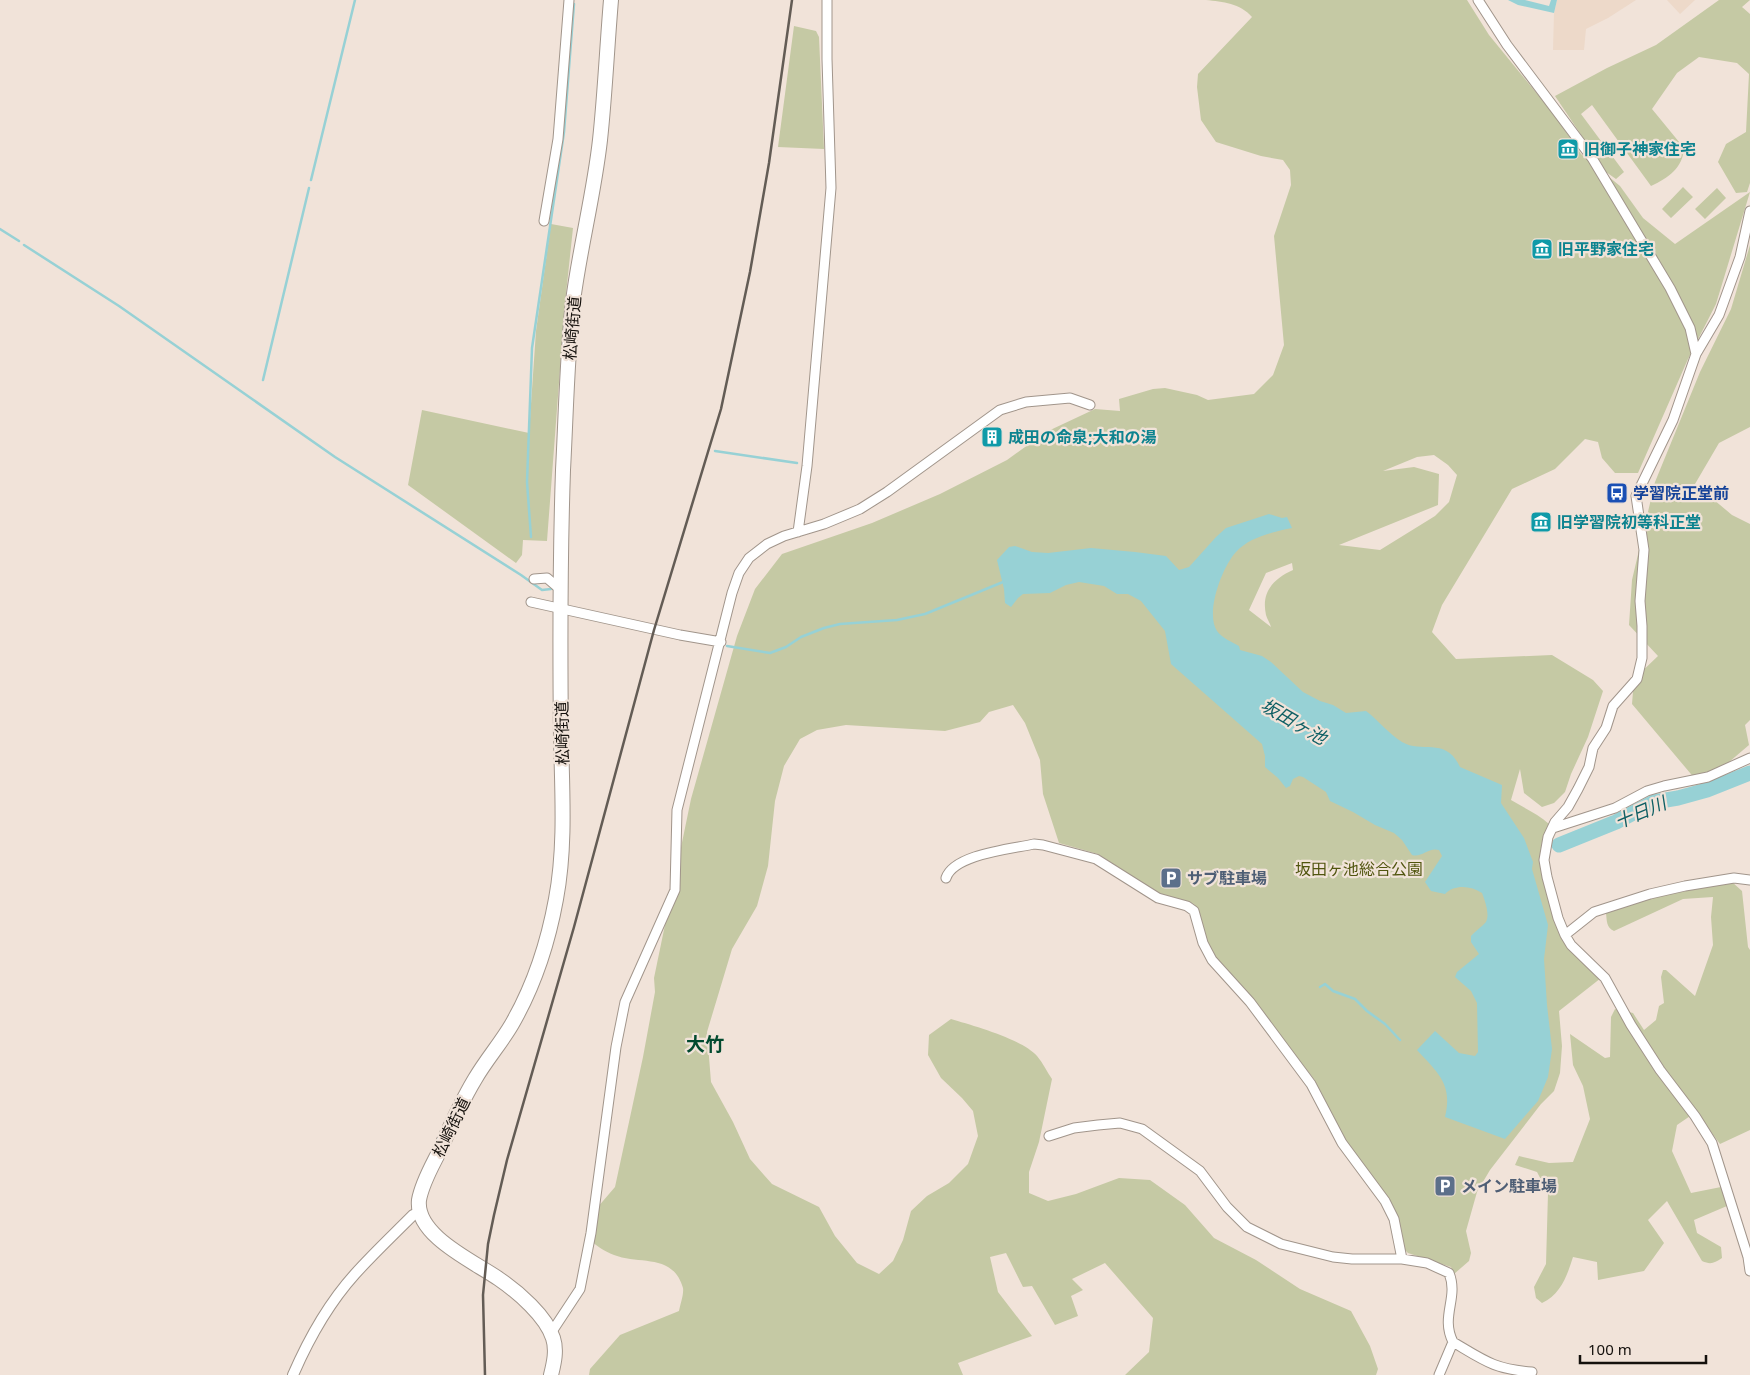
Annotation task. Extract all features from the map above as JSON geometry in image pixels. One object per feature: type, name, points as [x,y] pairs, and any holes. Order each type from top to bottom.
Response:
[{"type":"main road","name":"松崎街道","points":[[420,1212],[420,1197],[434,1163],[474,1081],[511,1026],[533,984],[550,929],[559,886],[563,806],[561,610],[563,474],[573,302],[600,139],[611,0]]},
{"type":"main road","points":[[420,1212],[425,1224],[440,1239],[499,1279],[537,1312],[551,1333],[555,1347],[552,1375]]},
{"type":"street","points":[[544,221],[558,139],[569,0]]},
{"type":"street","points":[[798,532],[807,466],[831,188],[827,0]]},
{"type":"street","points":[[1478,0],[1507,45],[1592,158],[1670,288],[1690,328],[1696,354]]},
{"type":"street","points":[[1750,211],[1740,258],[1719,315],[1696,354],[1673,420],[1636,496],[1644,550],[1640,601],[1642,658],[1637,679],[1613,706],[1606,728],[1593,748],[1588,767],[1578,789],[1548,837],[1544,860],[1558,918],[1565,935],[1571,945],[1605,978],[1631,1025],[1660,1070],[1712,1142],[1749,1256],[1750,1271]]},
{"type":"street","points":[[551,1333],[580,1288],[592,1224],[616,1047],[625,1002],[675,890],[677,810],[732,593],[740,573],[749,558],[766,544],[860,509],[887,492],[1000,410],[1026,402],[1070,398],[1090,405]]},
{"type":"street","points":[[534,579],[547,578],[562,590]]},
{"type":"street","points":[[531,602],[561,610],[721,642]]},
{"type":"street","points":[[1553,828],[1615,808],[1647,791],[1708,777],[1750,758]]},
{"type":"street","points":[[946,878],[952,868],[971,858],[1034,844],[1043,845],[1096,859],[1158,898],[1192,909],[1196,915],[1203,943],[1212,960],[1250,1002],[1312,1084],[1342,1143],[1385,1202],[1394,1219],[1402,1259]]},
{"type":"street","points":[[1565,935],[1594,912],[1650,894],[1734,878],[1750,880]]},
{"type":"street","points":[[1049,1136],[1074,1128],[1120,1123],[1142,1129],[1200,1171],[1228,1207],[1247,1227],[1281,1244],[1333,1257],[1402,1259],[1428,1263],[1449,1273],[1453,1284],[1448,1326],[1453,1342],[1491,1364],[1512,1370],[1532,1372]]},
{"type":"street","points":[[293,1375],[312,1334],[354,1274],[413,1215],[420,1212]]},
{"type":"street","points":[[1439,1375],[1453,1342]]},
{"type":"shaded area","points":[[1557,0],[1636,0],[1608,18],[1586,29],[1584,50],[1553,50],[1554,13]]},
{"type":"shaded area","points":[[1667,0],[1695,0],[1680,14]]},
{"type":"green space","name":"坂田ヶ池総合公園","points":[[1206,0],[1467,0],[1489,35],[1556,117],[1581,154],[1620,186],[1643,218],[1675,244],[1750,192],[1716,304],[1688,359],[1638,473],[1615,473],[1602,458],[1598,442],[1585,439],[1555,469],[1512,489],[1442,605],[1432,632],[1456,659],[1552,655],[1593,680],[1603,691],[1588,737],[1565,792],[1554,803],[1542,807],[1524,793],[1520,769],[1511,800],[1536,814],[1549,824],[1544,834],[1540,855],[1548,896],[1557,921],[1557,929],[1565,944],[1601,978],[1559,1011],[1562,1046],[1560,1073],[1554,1091],[1541,1104],[1490,1170],[1477,1192],[1466,1231],[1471,1253],[1469,1261],[1454,1274],[1451,1267],[1408,1253],[1403,1248],[1401,1230],[1395,1210],[1386,1195],[1367,1173],[1346,1141],[1314,1079],[1241,986],[1216,959],[1205,937],[1200,916],[1194,904],[1159,894],[1098,854],[1059,843],[1043,794],[1040,760],[1025,723],[1013,705],[989,712],[980,722],[945,731],[846,725],[817,730],[800,739],[784,766],[775,801],[768,866],[757,906],[732,949],[707,1032],[711,1082],[733,1122],[750,1159],[772,1184],[819,1207],[835,1236],[857,1263],[879,1274],[893,1261],[903,1240],[911,1211],[927,1196],[949,1183],[968,1164],[978,1136],[973,1111],[941,1078],[928,1055],[929,1035],[951,1019],[984,1029],[1030,1050],[1037,1056],[1052,1079],[1039,1142],[1029,1172],[1029,1193],[1048,1201],[1076,1194],[1119,1178],[1150,1180],[1185,1205],[1214,1238],[1256,1260],[1300,1289],[1351,1311],[1370,1346],[1378,1369],[1376,1375],[1125,1375],[1149,1352],[1153,1318],[1105,1263],[1072,1279],[1083,1290],[1071,1296],[1078,1316],[1055,1325],[1032,1286],[1023,1287],[1006,1253],[990,1257],[998,1292],[1032,1336],[958,1363],[963,1375],[589,1375],[590,1369],[620,1335],[679,1311],[683,1288],[672,1269],[654,1262],[614,1255],[600,1248],[588,1238],[591,1215],[615,1187],[643,1057],[655,992],[654,978],[691,799],[737,636],[755,589],[782,554],[872,523],[940,494],[1007,460],[1046,432],[1095,409],[1120,411],[1119,399],[1153,389],[1165,388],[1197,395],[1208,400],[1254,394],[1273,375],[1284,345],[1274,236],[1291,185],[1290,170],[1283,160],[1261,156],[1216,142],[1201,120],[1197,87],[1198,74],[1252,17],[1237,6]],"holes":[[[1434,455],[1448,465],[1457,475],[1449,502],[1435,516],[1380,550],[1339,545],[1438,505],[1439,474],[1414,467],[1383,471],[1417,457]],[[1292,563],[1293,570],[1274,582],[1267,593],[1265,607],[1271,627],[1249,610],[1266,573]]]},
{"type":"green space","points":[[1719,0],[1750,0],[1742,7],[1750,14],[1750,183],[1747,192],[1736,193],[1718,162],[1726,144],[1746,132],[1749,74],[1737,63],[1699,57],[1677,73],[1652,109],[1684,148],[1681,161],[1674,172],[1651,186],[1592,105],[1581,114],[1624,172],[1616,179],[1606,172],[1555,96],[1607,68],[1656,45]]},
{"type":"green space","points":[[794,26],[816,31],[819,37],[824,149],[778,147]]},
{"type":"green space","points":[[1683,187],[1693,197],[1671,218],[1662,209]]},
{"type":"green space","points":[[1717,188],[1726,198],[1705,219],[1695,209]]},
{"type":"green space","points":[[551,224],[573,228],[565,303],[547,541],[523,540],[522,555],[516,563],[408,485],[422,410],[529,433],[536,331]]},
{"type":"green space","points":[[1750,245],[1750,427],[1719,443],[1695,484],[1732,515],[1750,524],[1750,720],[1745,725],[1749,745],[1701,786],[1632,704],[1634,679],[1658,656],[1629,625],[1632,580],[1655,482],[1700,372],[1731,309]]},
{"type":"green space","points":[[1732,882],[1742,891],[1748,947],[1750,950],[1750,1130],[1720,1144],[1696,1112],[1677,1125],[1672,1151],[1691,1193],[1721,1187],[1727,1206],[1694,1220],[1697,1233],[1721,1247],[1722,1258],[1712,1263],[1702,1261],[1667,1201],[1648,1220],[1664,1243],[1644,1271],[1598,1280],[1597,1262],[1573,1257],[1566,1278],[1559,1290],[1542,1303],[1536,1298],[1534,1287],[1546,1264],[1548,1193],[1537,1172],[1515,1165],[1519,1156],[1549,1163],[1573,1162],[1590,1119],[1583,1086],[1573,1065],[1570,1034],[1605,1058],[1610,1057],[1611,1017],[1615,1009],[1633,1013],[1644,1030],[1656,1020],[1659,1006],[1664,1003],[1661,977],[1663,970],[1666,970],[1695,996],[1713,945],[1711,917],[1713,897],[1683,899],[1614,931],[1608,926],[1606,913],[1650,898]]},
{"type":"water","points":[[1508,0],[1525,0],[1549,6],[1551,0],[1557,0],[1554,13],[1518,5]]},
{"type":"water","name":"坂田ヶ池","points":[[1269,514],[1282,518],[1287,517],[1292,528],[1269,533],[1254,539],[1236,552],[1225,568],[1214,602],[1214,623],[1217,631],[1224,638],[1239,646],[1240,650],[1262,656],[1271,662],[1303,692],[1346,713],[1366,711],[1402,742],[1418,747],[1433,747],[1448,752],[1460,767],[1502,785],[1501,803],[1524,838],[1533,862],[1532,869],[1548,925],[1544,959],[1552,1049],[1548,1077],[1538,1101],[1505,1139],[1445,1117],[1447,1096],[1445,1087],[1437,1073],[1417,1050],[1435,1031],[1459,1053],[1475,1056],[1478,1052],[1477,1003],[1471,991],[1455,977],[1457,972],[1479,954],[1471,942],[1471,936],[1487,919],[1487,908],[1482,893],[1463,887],[1458,887],[1445,894],[1431,891],[1425,882],[1442,856],[1439,850],[1435,849],[1416,856],[1412,855],[1402,840],[1394,833],[1330,801],[1326,792],[1303,777],[1299,776],[1293,779],[1290,786],[1286,788],[1265,767],[1262,744],[1171,664],[1165,631],[1141,601],[1128,594],[1117,594],[1104,586],[1079,582],[1066,585],[1050,593],[1023,594],[1011,607],[1005,603],[1004,589],[997,560],[1009,547],[1015,546],[1032,552],[1048,553],[1091,548],[1166,556],[1179,570],[1189,567],[1226,528]]},
{"type":"waterway","points":[[311,180],[355,0]]},
{"type":"waterway","points":[[531,537],[527,482],[532,348],[564,132],[574,4]]},
{"type":"waterway","points":[[263,380],[309,188]]},
{"type":"waterway","points":[[0,229],[19,241]]},
{"type":"waterway","points":[[24,245],[119,306],[335,457],[542,590],[551,589]]},
{"type":"waterway","points":[[715,451],[797,463]]},
{"type":"waterway","points":[[727,646],[770,653],[824,628],[840,624],[897,620],[925,614],[1003,582]]},
{"type":"waterway","name":"十日川","points":[[1559,845],[1616,822],[1654,802],[1707,790],[1750,773]]},
{"type":"waterway","points":[[1320,987],[1325,984],[1333,991],[1355,999],[1367,1011],[1385,1024],[1400,1040]]},
{"type":"railway","points":[[485,1375],[483,1295],[488,1244],[494,1215],[507,1160],[574,927],[654,630],[721,409],[750,272],[769,163],[792,0]]},
{"type":"place","name":"旧御子神家住宅","points":[[1568,149]]},
{"type":"place","name":"旧平野家住宅","points":[[1542,249]]},
{"type":"place","name":"成田の命泉;大和の湯","points":[[992,437]]},
{"type":"place","name":"学習院正堂前","points":[[1617,493]]},
{"type":"place","name":"旧学習院初等科正堂","points":[[1541,522]]},
{"type":"place","name":"サブ駐車場","points":[[1171,878]]},
{"type":"place","name":"メイン駐車場","points":[[1445,1186]]},
{"type":"district","name":"大竹","points":[[705,1044]]}]
